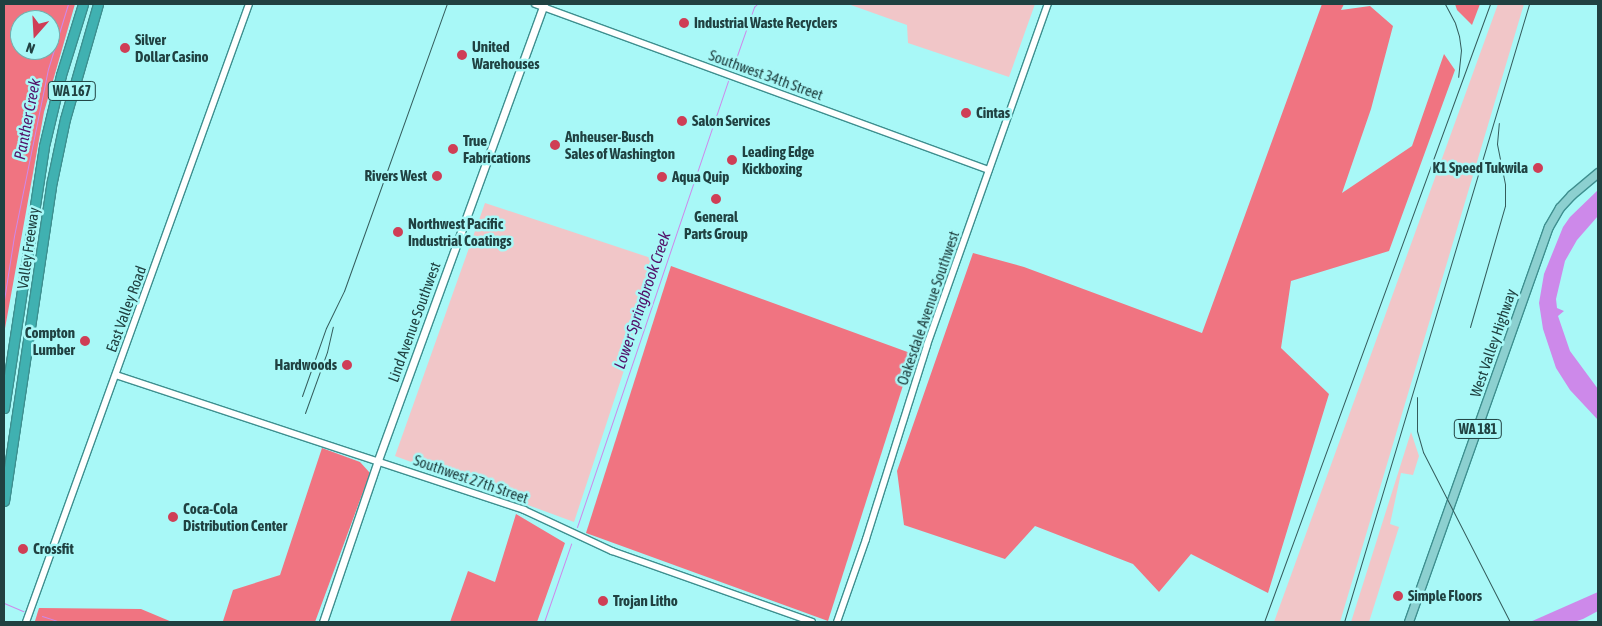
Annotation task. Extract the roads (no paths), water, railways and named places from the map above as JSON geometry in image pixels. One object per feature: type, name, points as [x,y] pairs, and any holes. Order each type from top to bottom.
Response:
[{"type":"highway","name":"Valley Freeway","points":[[4,408],[44,154],[61,75],[83,4]]},
{"type":"highway","points":[[44,154],[87,4]]},
{"type":"highway","name":"Valley Freeway","points":[[4,501],[55,166],[73,88],[98,4]]},
{"type":"main road","name":"Lind Avenue Southwest","points":[[323,622],[378,460],[543,5]]},
{"type":"main road","name":"West Valley Highway","points":[[1409,622],[1549,227],[1560,208],[1598,173]]},
{"type":"street","name":"East Valley Road","points":[[26,622],[248,4]]},
{"type":"street","name":"Southwest 34th Street","points":[[535,4],[543,5],[989,170]]},
{"type":"street","name":"Oakesdale Avenue Southwest","points":[[837,622],[866,538],[927,344],[1048,4]]},
{"type":"street","name":"Southwest 27th Street","points":[[116,375],[378,460],[524,510],[612,551],[812,622]]},
{"type":"waterway","name":"Panther Creek","points":[[4,300],[14,236],[48,69],[68,4]]},
{"type":"waterway","name":"Lower Springbrook Creek","points":[[733,67],[754,7],[757,4]]},
{"type":"waterway","name":"Lower Springbrook Creek","points":[[577,527],[728,81]]},
{"type":"waterway","name":"Lower Springbrook Creek","points":[[544,622],[571,544]]},
{"type":"waterway","name":"Panther Creek","points":[[4,603],[23,611]]},
{"type":"waterway","name":"Panther Creek","points":[[42,616],[60,622]]},
{"type":"railway","points":[[302,396],[326,328],[344,291],[447,4]]},
{"type":"railway","points":[[1445,4],[1455,23],[1459,36],[1461,50],[1458,77]]},
{"type":"railway","points":[[1264,622],[1490,4]]},
{"type":"railway","points":[[1344,622],[1529,4]]},
{"type":"railway","points":[[1470,327],[1505,206],[1505,184],[1497,144],[1499,123]]},
{"type":"railway","points":[[305,413],[327,352],[333,327]]},
{"type":"railway","points":[[1417,397],[1417,431],[1423,452],[1510,622]]},
{"type":"place","name":"Industrial Waste Recyclers","points":[[684,23]]},
{"type":"place","name":"Silver Dollar Casino","points":[[125,48]]},
{"type":"place","name":"United Warehouses","points":[[462,55]]},
{"type":"place","name":"Cintas","points":[[966,113]]},
{"type":"place","name":"Salon Services","points":[[682,121]]},
{"type":"place","name":"Anheuser-Busch Sales of Washington","points":[[555,145]]},
{"type":"place","name":"True Fabrications","points":[[453,149]]},
{"type":"place","name":"Leading Edge Kickboxing","points":[[732,160]]},
{"type":"place","name":"K1 Speed Tukwila","points":[[1538,168]]},
{"type":"place","name":"Rivers West","points":[[437,176]]},
{"type":"place","name":"Aqua Quip","points":[[662,177]]},
{"type":"place","name":"General Parts Group","points":[[716,199]]},
{"type":"place","name":"Northwest Pacific Industrial Coatings","points":[[398,232]]},
{"type":"place","name":"Compton Lumber","points":[[85,341]]},
{"type":"place","name":"Hardwoods","points":[[347,365]]},
{"type":"place","name":"Coca-Cola Distribution Center","points":[[173,517]]},
{"type":"place","name":"Crossfit","points":[[23,549]]},
{"type":"place","name":"Simple Floors","points":[[1398,596]]},
{"type":"place","name":"Trojan Litho","points":[[603,601]]}]
